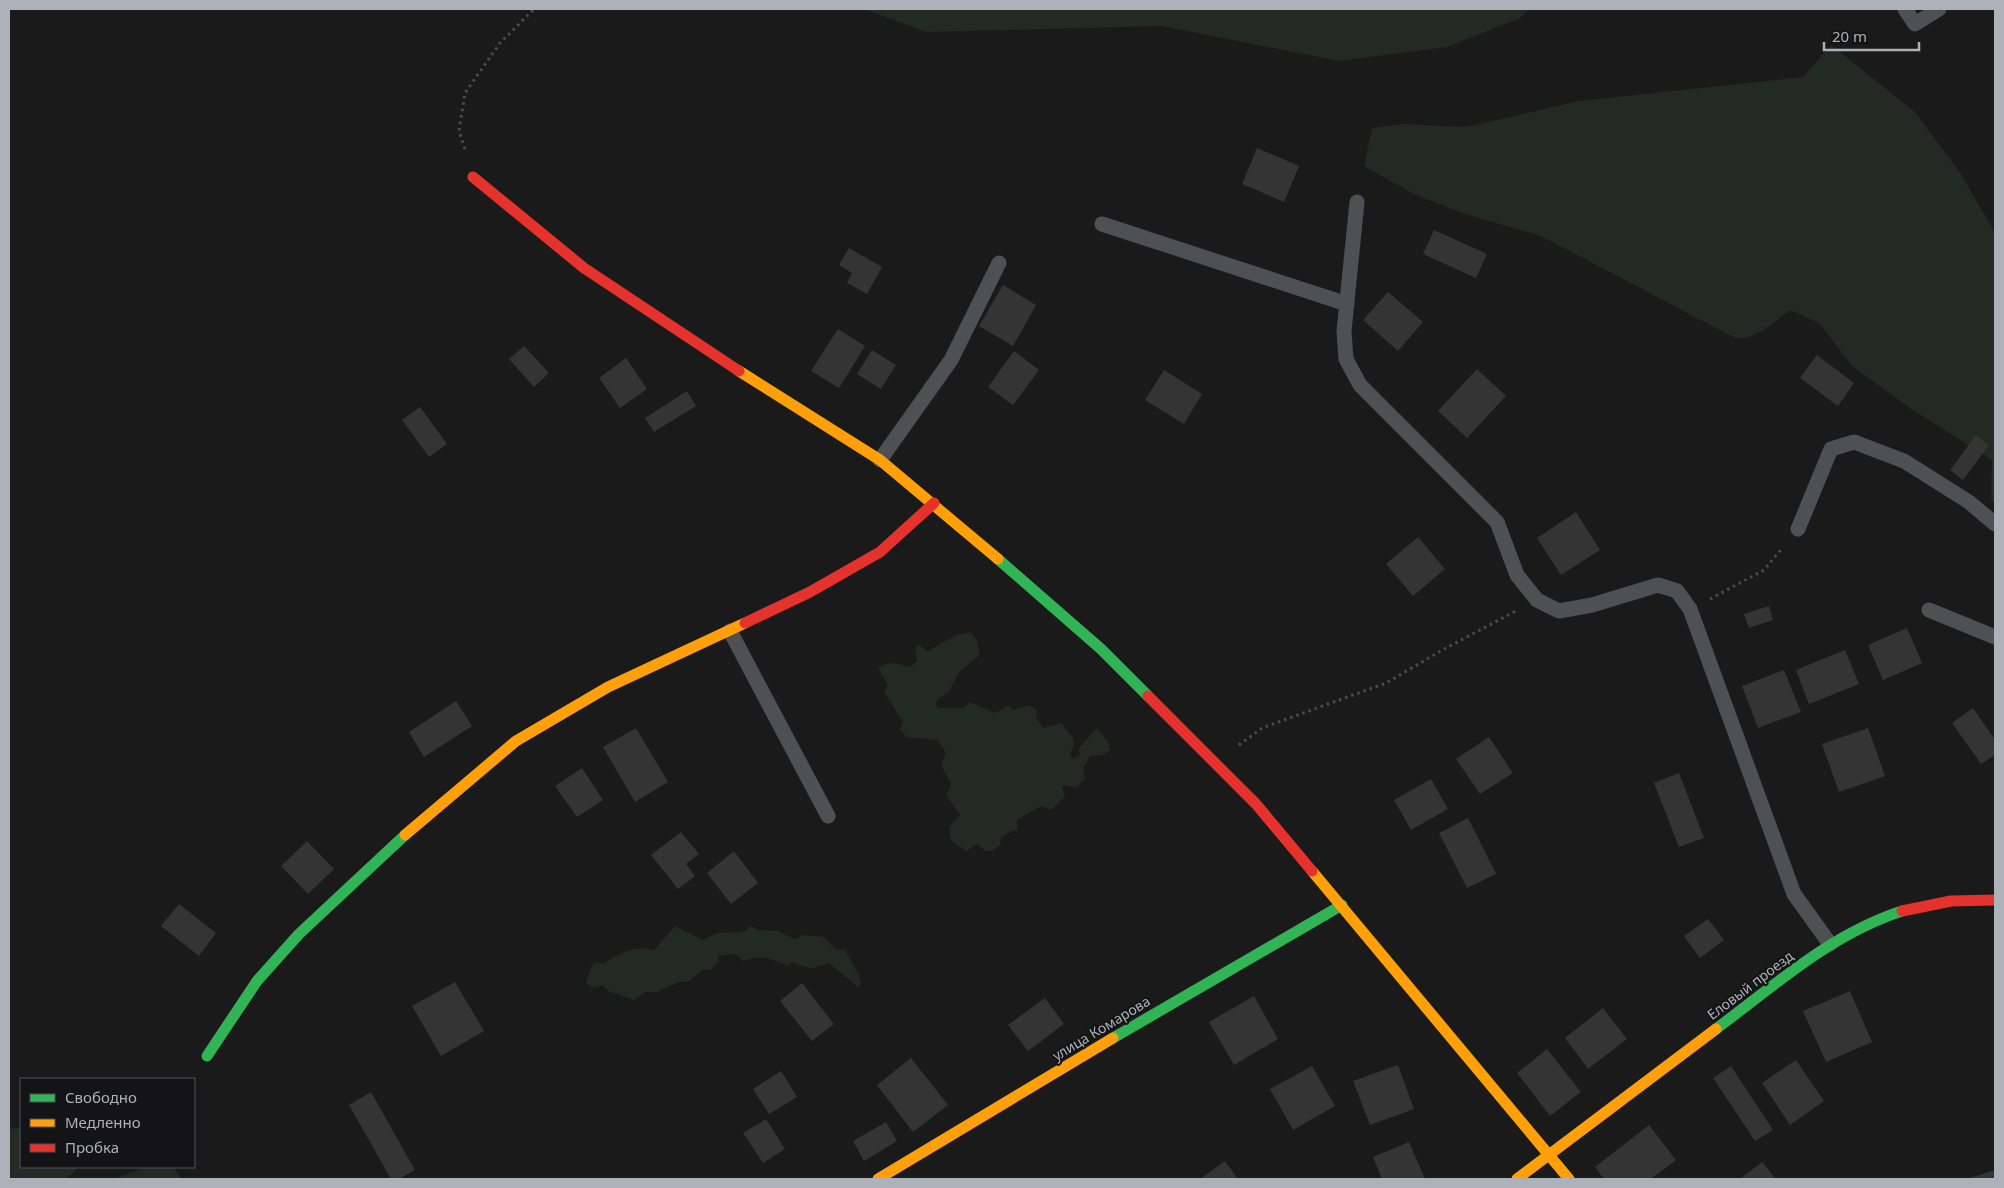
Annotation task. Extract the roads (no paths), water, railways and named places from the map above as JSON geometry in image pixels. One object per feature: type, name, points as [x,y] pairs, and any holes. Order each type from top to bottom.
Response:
[{"type":"street","points":[[473,177],[584,268],[695,344],[880,460],[934,503],[1101,649],[1256,804],[1569,1179]]},
{"type":"street","points":[[207,1056],[257,981],[299,934],[417,823],[516,741],[608,687],[810,592],[880,552],[934,503]]},
{"type":"street","name":"Еловый проезд","points":[[1517,1179],[1830,944],[1856,928],[1910,907],[1964,898],[1995,900]]},
{"type":"street","name":"улица Комарова","points":[[878,1179],[1148,1017],[1342,905]]},
{"type":"lane","points":[[1905,9],[1915,24],[1938,9]]},
{"type":"lane","points":[[1357,202],[1344,331],[1346,359],[1360,385],[1496,522],[1517,575],[1536,600],[1559,611],[1592,606],[1658,585],[1678,591],[1690,609],[1794,894],[1830,944]]},
{"type":"lane","points":[[1102,224],[1347,304]]},
{"type":"lane","points":[[880,460],[951,360],[999,263]]},
{"type":"lane","points":[[1798,530],[1830,449],[1854,442],[1904,461],[1969,502],[1995,524]]},
{"type":"lane","points":[[1929,610],[1995,637]]},
{"type":"lane","points":[[730,631],[828,816]]}]
